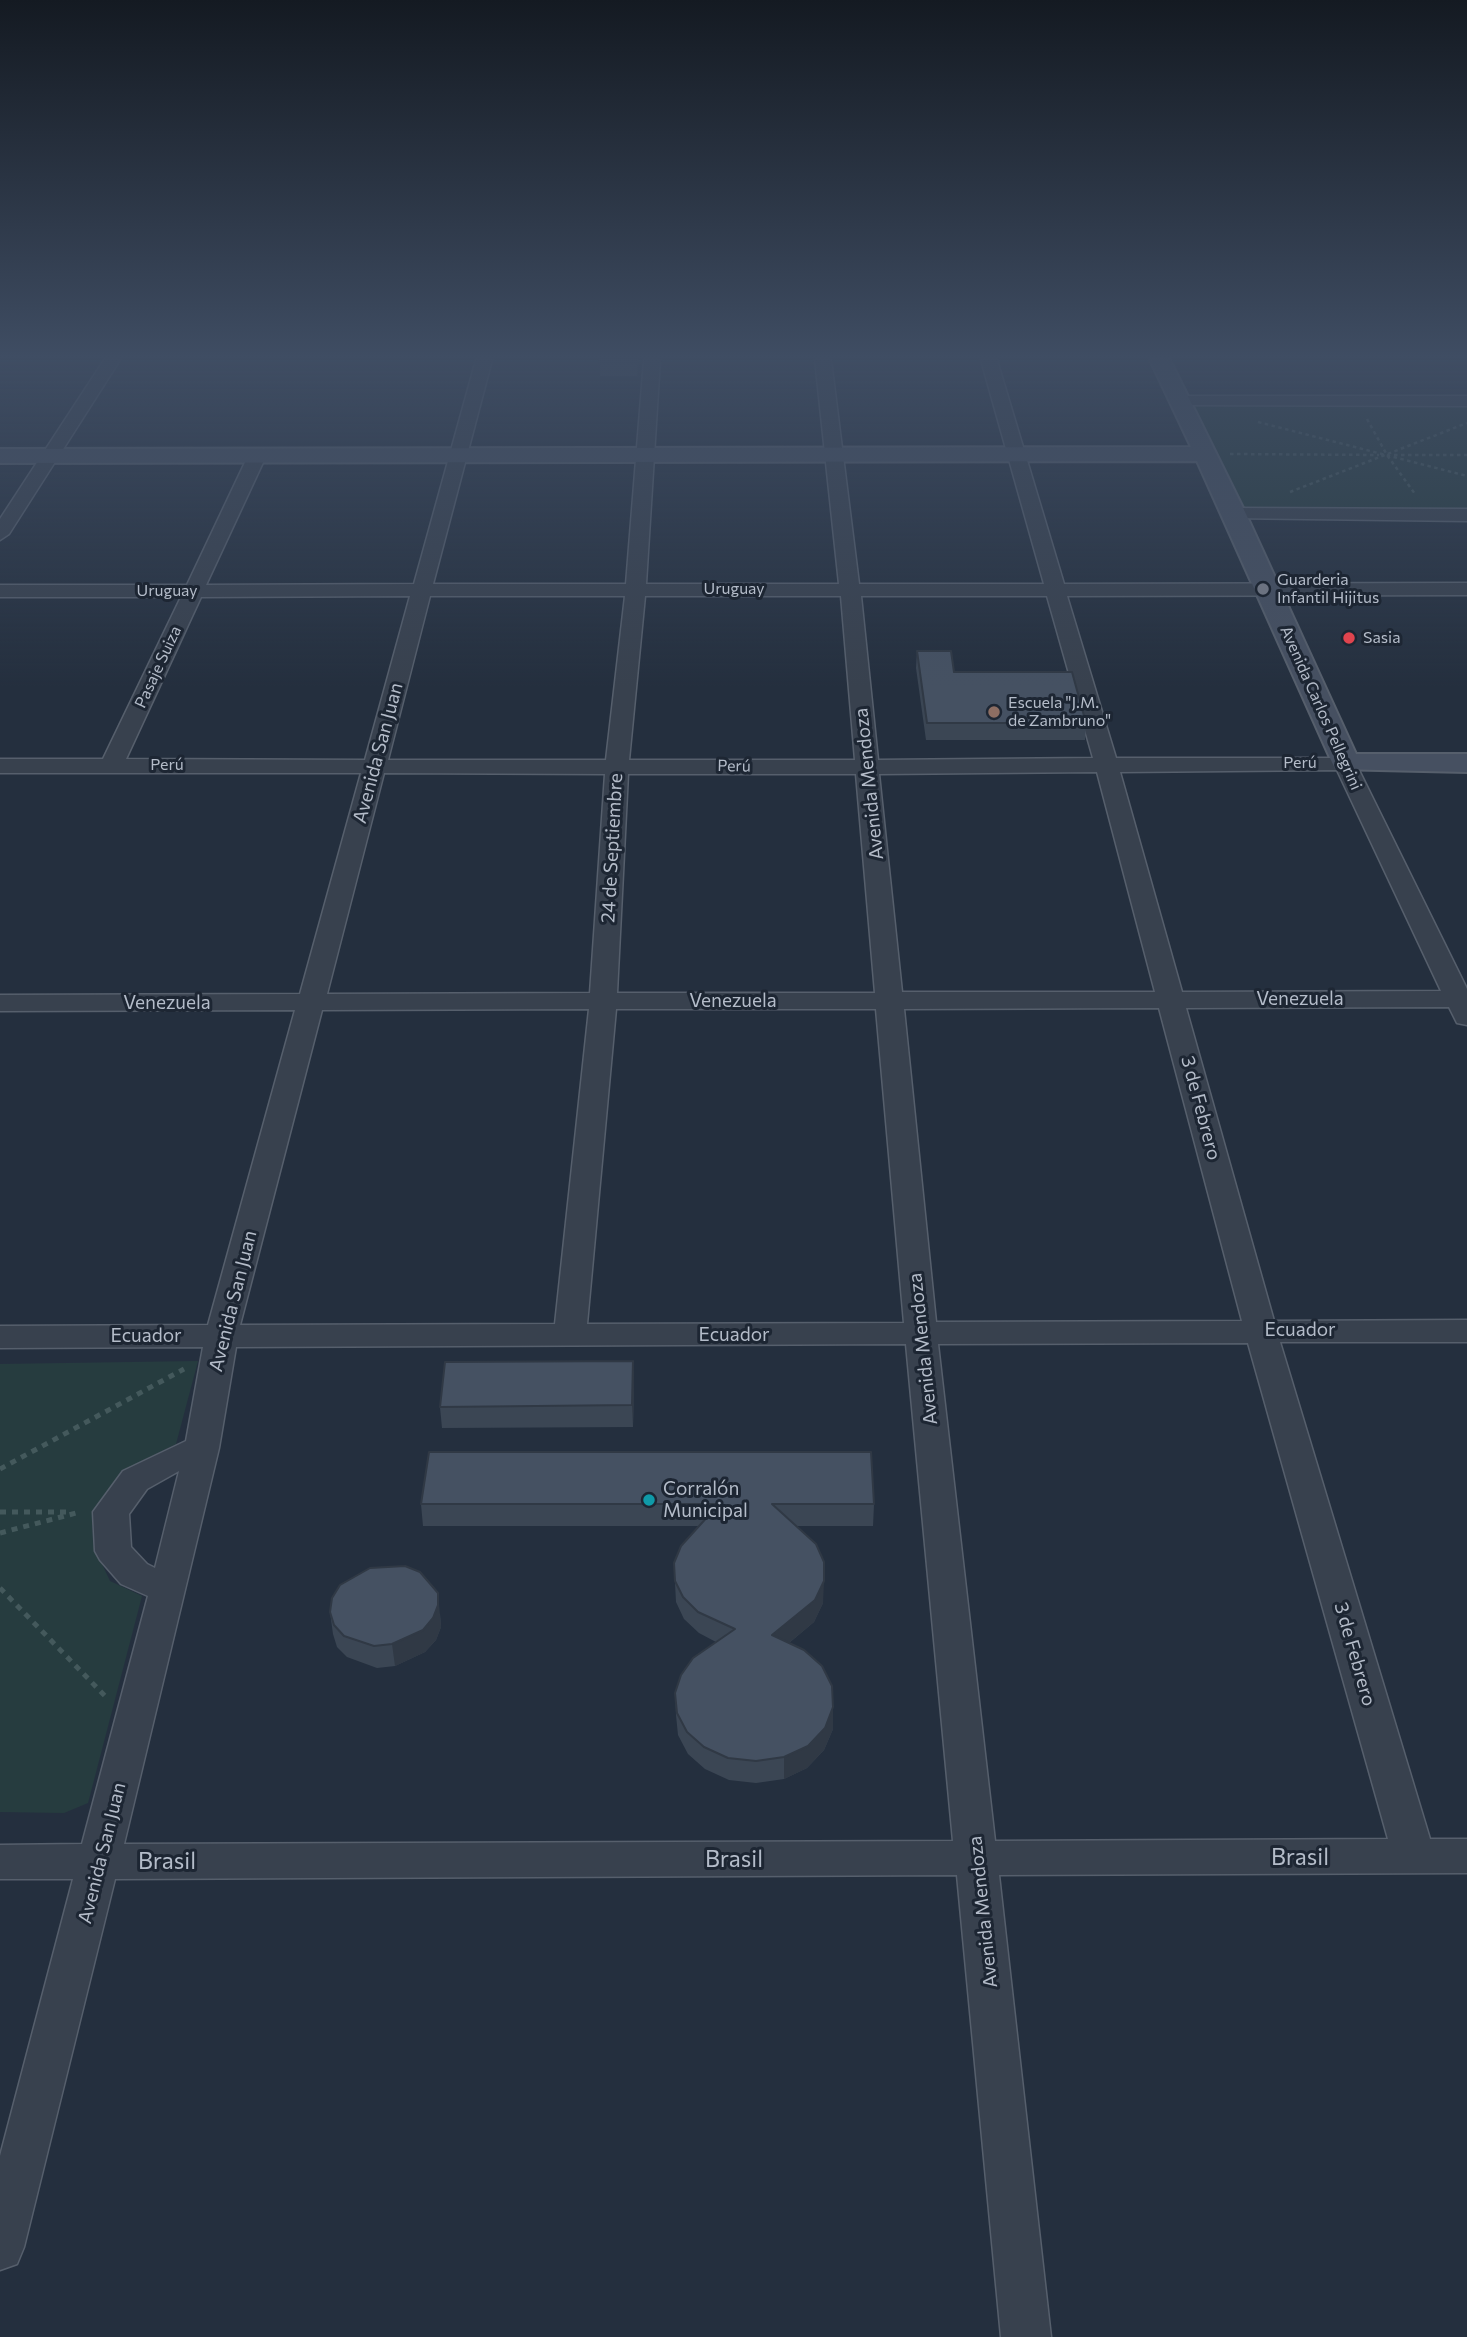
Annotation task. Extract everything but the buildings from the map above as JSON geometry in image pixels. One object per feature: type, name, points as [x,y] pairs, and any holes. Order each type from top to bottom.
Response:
[{"type":"street","points":[[0,534],[44,469]]},
{"type":"street","name":"Pasaje Suiza","points":[[112,765],[251,469]]},
{"type":"street","name":"Avenida San Juan","points":[[0,2247],[101,1861],[168,1590],[202,1448],[221,1336],[455,469]]},
{"type":"street","name":"24 de Septiembre","points":[[570,1336],[603,1001],[617,765],[647,469]]},
{"type":"street","name":"Avenida Mendoza","points":[[837,469],[891,1000],[921,1334],[978,1858],[1026,2337]]},
{"type":"street","name":"3 de Febrero","points":[[1021,469],[1172,1000],[1260,1329],[1414,1856]]},
{"type":"street","name":"Avenida Carlos Pellegrini","points":[[1212,469],[1345,763],[1464,1005]]},
{"type":"street","points":[[1234,514],[1467,515]]},
{"type":"street","name":"Uruguay","points":[[0,591],[1467,589]]},
{"type":"street","name":"Perú","points":[[0,766],[868,767],[1106,763],[1467,763]]},
{"type":"street","name":"Venezuela","points":[[0,1003],[1172,1000],[1464,1005]]},
{"type":"street","name":"Ecuador","points":[[0,1337],[921,1334],[1260,1329],[1467,1331]]},
{"type":"street","points":[[168,1590],[134,1574],[113,1550],[111,1512],[135,1480],[165,1462],[202,1448]]},
{"type":"street","name":"Brasil","points":[[0,1862],[1467,1856]]},
{"type":"path","points":[[1285,494],[1350,469]]},
{"type":"path","points":[[1397,469],[1429,515]]},
{"type":"path","points":[[1441,469],[1467,476]]},
{"type":"path","points":[[0,1469],[186,1368]]},
{"type":"path","points":[[0,1512],[111,1512]]},
{"type":"path","points":[[0,1533],[70,1513]]},
{"type":"path","points":[[0,1588],[114,1706]]},
{"type":"green space","points":[[1212,469],[1467,469],[1467,515],[1234,514]]},
{"type":"green space","points":[[198,1361],[176,1444],[132,1466],[92,1512],[93,1545],[110,1581],[142,1596],[88,1803],[64,1813],[0,1812],[0,1364]]},
{"type":"place","name":"Guarderia Infantil Hijitus","points":[[1263,589]]},
{"type":"place","name":"Sasia","points":[[1349,638]]},
{"type":"place","name":"Escuela \"J.M. de Zambruno\"","points":[[994,712]]},
{"type":"place","name":"Corralón Municipal","points":[[649,1500]]}]
